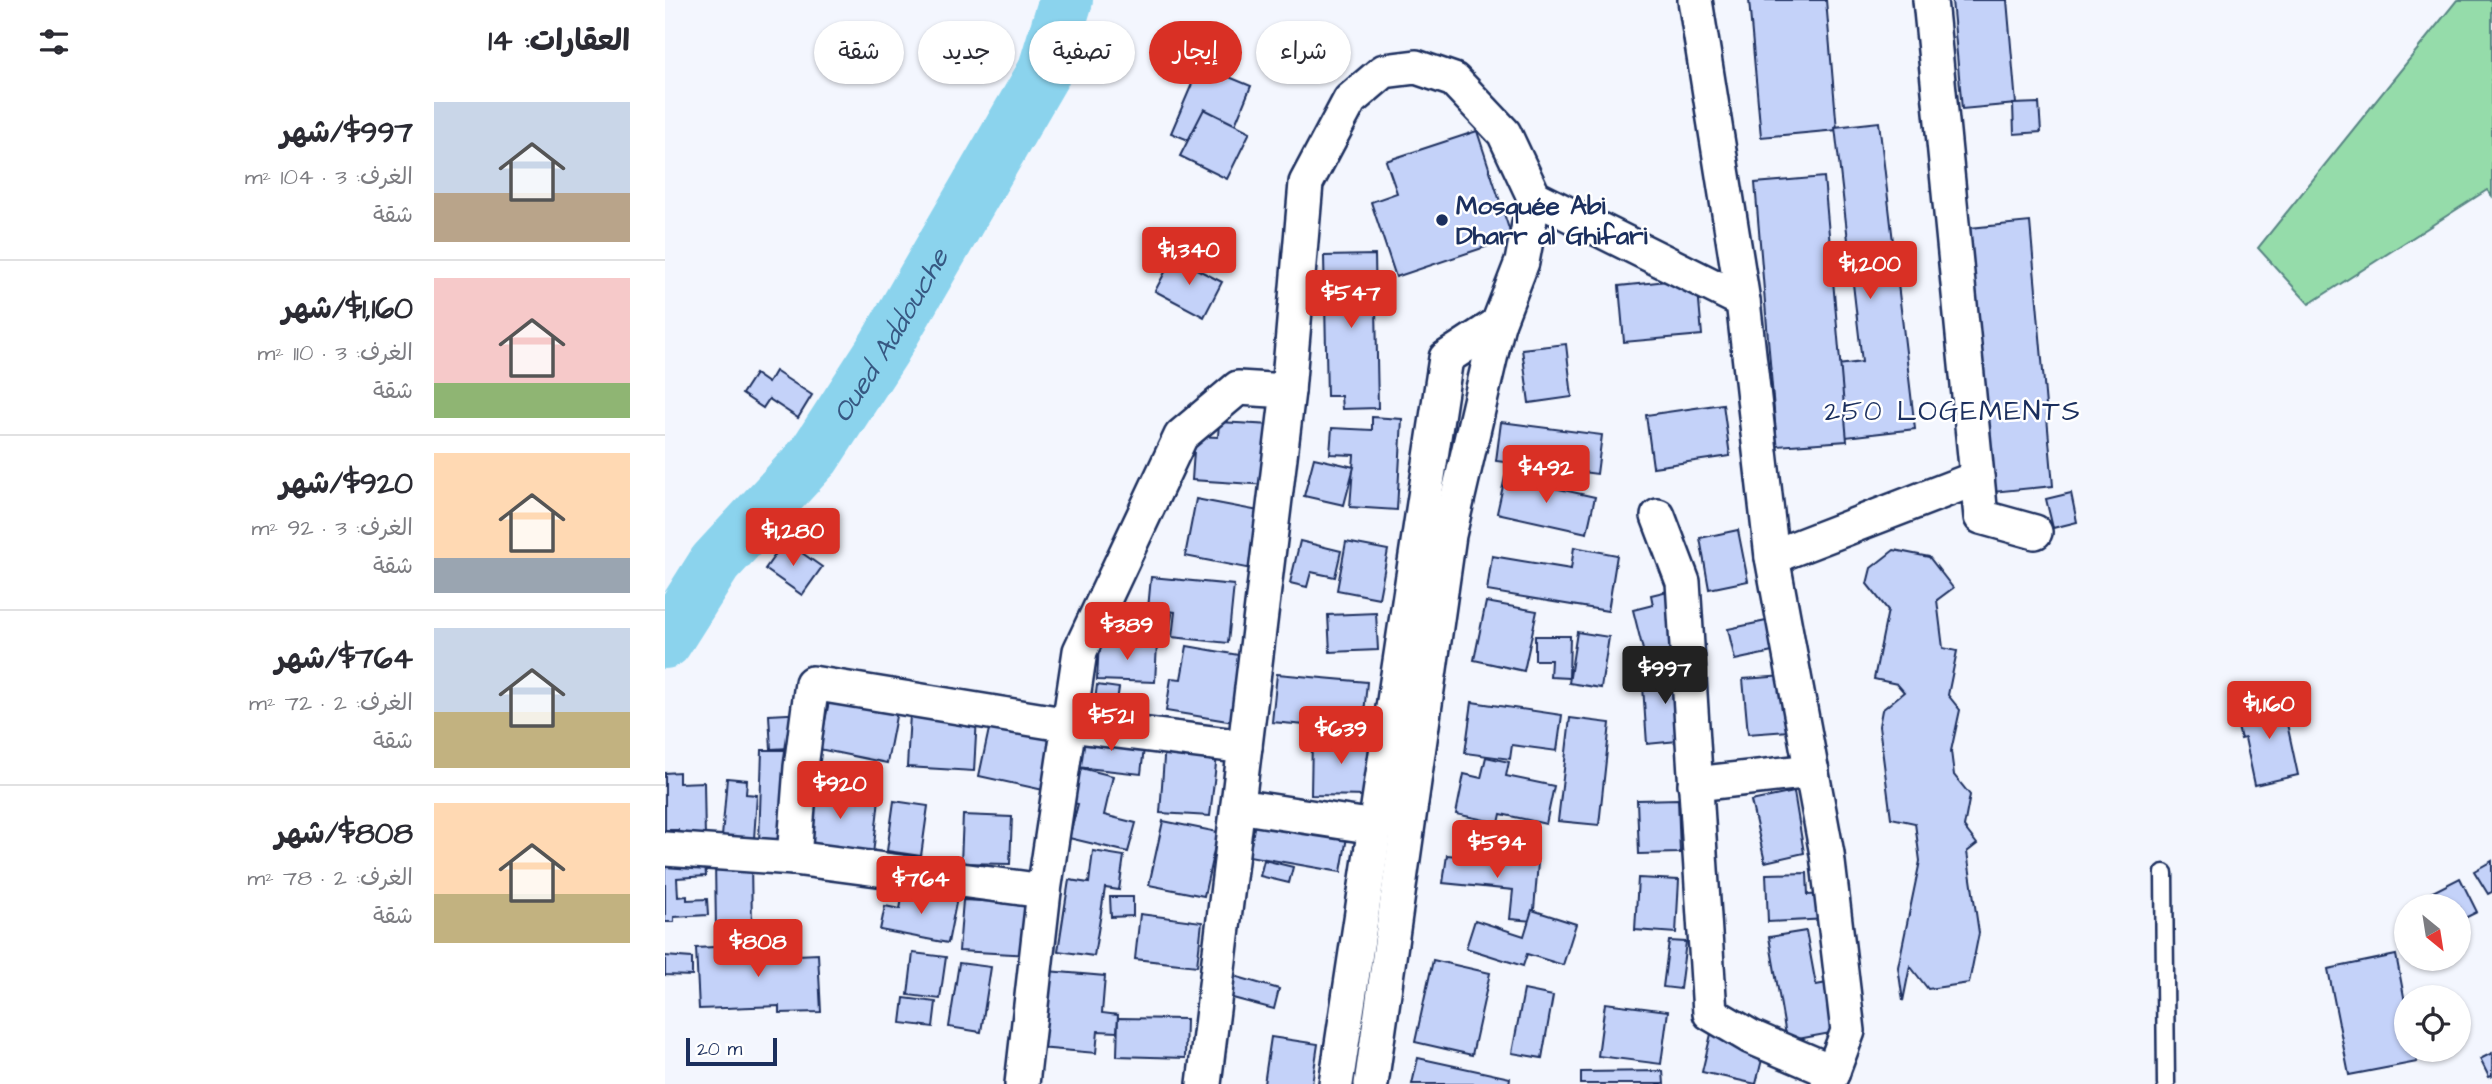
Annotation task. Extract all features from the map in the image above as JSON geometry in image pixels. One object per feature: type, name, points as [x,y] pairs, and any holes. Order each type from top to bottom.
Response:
[{"type":"street","points":[[1658,516],[1683,582],[1710,1013],[1830,1078],[1848,1031],[1828,854],[1772,558],[1743,301],[1695,0]]},
{"type":"street","points":[[1930,0],[1981,517],[2035,531]]},
{"type":"street","points":[[1205,1084],[1288,391],[1305,183],[1350,100],[1384,71],[1416,67],[1454,80],[1504,133],[1534,197],[1522,262],[1497,324],[1446,358],[1435,533],[1371,1084]]},
{"type":"street","points":[[1534,197],[1743,301]]},
{"type":"street","points":[[1023,1084],[1044,891],[1080,651],[1181,436],[1238,388],[1288,391]]},
{"type":"street","points":[[1772,558],[1977,478]]},
{"type":"street","points":[[1336,1084],[1375,827],[1435,533]]},
{"type":"street","points":[[794,858],[801,767],[812,683],[1069,725],[1245,747]]},
{"type":"street","points":[[1695,784],[1812,771]]},
{"type":"street","points":[[1238,806],[1375,827]]},
{"type":"street","points":[[665,849],[794,858],[1044,891]]},
{"type":"lane","points":[[2164,873],[2166,1084]]},
{"type":"green space","points":[[2457,0],[2492,0],[2492,196],[2487,190],[2309,304],[2258,248]]},
{"type":"building","points":[[1749,0],[1826,0],[1837,130],[1761,137]]},
{"type":"building","points":[[1952,0],[2007,0],[2016,104],[1962,109]]},
{"type":"building","points":[[1242,82],[1251,86],[1223,154],[1171,133],[1192,84]]},
{"type":"building","points":[[2039,103],[2041,132],[2014,134],[2013,104]]},
{"type":"building","points":[[1204,109],[1250,132],[1227,179],[1180,156]]},
{"type":"building","points":[[1879,122],[1915,429],[1829,439],[1820,367],[1862,362],[1835,127]]},
{"type":"building","name":"Mosquée Abi Dharr al Ghifari","points":[[1477,131],[1512,238],[1396,277],[1371,202],[1397,193],[1386,161]]},
{"type":"building","points":[[1824,177],[1847,441],[1777,446],[1755,183]]},
{"type":"building","points":[[2030,222],[2053,486],[1993,492],[1970,228]]},
{"type":"building","points":[[1375,255],[1378,408],[1342,409],[1341,396],[1327,396],[1324,256]]},
{"type":"building","points":[[1173,257],[1222,282],[1204,317],[1155,291]]},
{"type":"building","points":[[1697,278],[1702,335],[1624,342],[1619,286]]},
{"type":"building","points":[[1566,344],[1572,397],[1529,403],[1522,349]]},
{"type":"building","points":[[775,371],[812,395],[798,418],[769,399],[763,408],[742,394],[755,374],[768,383]]},
{"type":"building","points":[[1723,404],[1730,456],[1653,467],[1646,415]]},
{"type":"building","points":[[1372,417],[1402,419],[1397,510],[1350,507],[1354,455],[1330,454],[1332,428],[1372,430]]},
{"type":"building","points":[[1219,422],[1272,425],[1268,485],[1192,480],[1195,436],[1218,437]]},
{"type":"building","points":[[1501,422],[1602,435],[1597,474],[1496,461]]},
{"type":"building","points":[[1314,458],[1354,467],[1344,505],[1304,496]]},
{"type":"building","points":[[1505,477],[1595,497],[1587,533],[1497,513]]},
{"type":"building","points":[[2071,493],[2077,522],[2053,528],[2046,499]]},
{"type":"building","points":[[1196,499],[1259,511],[1252,569],[1185,556]]},
{"type":"building","points":[[1738,530],[1748,581],[1709,589],[1700,538]]},
{"type":"building","points":[[785,541],[822,567],[802,595],[765,569]]},
{"type":"building","points":[[1300,541],[1341,551],[1335,577],[1311,572],[1307,587],[1290,583]]},
{"type":"building","points":[[1346,542],[1388,550],[1379,598],[1337,590]]},
{"type":"building","points":[[1574,547],[1617,555],[1608,611],[1487,591],[1492,556],[1571,569]]},
{"type":"building","points":[[1894,550],[1929,557],[1953,588],[1937,600],[1943,648],[1957,651],[1948,695],[1960,710],[1951,751],[1954,775],[1970,795],[1964,827],[1977,844],[1967,852],[1979,933],[1969,983],[1928,989],[1910,966],[1903,1001],[1898,967],[1920,861],[1915,823],[1891,818],[1879,726],[1882,710],[1904,692],[1897,684],[1874,679],[1888,610],[1867,584],[1871,568]]},
{"type":"building","points":[[1151,577],[1234,585],[1228,643],[1172,637],[1175,612],[1148,609]]},
{"type":"building","points":[[1672,590],[1687,651],[1646,662],[1633,610],[1653,605],[1651,595]]},
{"type":"building","points":[[1486,602],[1537,611],[1524,671],[1474,660]]},
{"type":"building","points":[[1146,611],[1172,614],[1167,645],[1142,642]]},
{"type":"building","points":[[1376,613],[1378,650],[1330,652],[1328,615]]},
{"type":"building","points":[[1771,620],[1777,651],[1735,660],[1728,629]]},
{"type":"building","points":[[1577,632],[1609,637],[1601,688],[1569,683]]},
{"type":"building","points":[[1535,636],[1570,636],[1569,678],[1550,677],[1551,660],[1535,660]]},
{"type":"building","points":[[1099,641],[1157,644],[1155,682],[1097,680]]},
{"type":"building","points":[[1187,646],[1250,657],[1240,723],[1166,711],[1171,678],[1181,679]]},
{"type":"building","points":[[1682,668],[1688,740],[1647,744],[1642,672]]},
{"type":"building","points":[[1277,674],[1367,682],[1364,714],[1385,716],[1384,732],[1272,722]]},
{"type":"building","points":[[1785,676],[1789,731],[1748,734],[1743,679]]},
{"type":"building","points":[[1097,685],[1119,688],[1116,707],[1141,711],[1140,722],[1093,717]]},
{"type":"building","points":[[2280,691],[2298,775],[2255,785],[2245,738],[2241,739],[2236,719],[2264,713],[2260,695]]},
{"type":"building","points":[[830,697],[897,711],[887,763],[819,749]]},
{"type":"building","points":[[1472,702],[1562,715],[1557,751],[1512,745],[1510,759],[1465,753]]},
{"type":"building","points":[[806,713],[808,747],[771,749],[769,715]]},
{"type":"building","points":[[910,714],[977,717],[974,771],[907,767]]},
{"type":"building","points":[[992,715],[1059,741],[1048,791],[979,776]]},
{"type":"building","points":[[1570,718],[1610,723],[1599,825],[1558,821]]},
{"type":"building","points":[[1081,731],[1145,739],[1141,774],[1077,767]]},
{"type":"building","points":[[1312,736],[1371,736],[1370,796],[1311,795]]},
{"type":"building","points":[[1165,744],[1218,747],[1210,816],[1160,813]]},
{"type":"building","points":[[762,750],[798,750],[797,844],[759,843]]},
{"type":"building","points":[[1486,757],[1509,762],[1506,776],[1554,786],[1546,824],[1501,814],[1499,823],[1456,814],[1464,774],[1481,778]]},
{"type":"building","points":[[1081,768],[1113,776],[1104,815],[1136,823],[1128,852],[1069,838],[1078,804],[1072,803]]},
{"type":"building","points":[[679,772],[679,783],[704,782],[705,840],[679,841],[678,830],[665,830],[665,773]]},
{"type":"building","points":[[727,778],[747,780],[746,794],[757,795],[754,839],[722,837]]},
{"type":"building","points":[[810,784],[847,787],[846,795],[879,798],[873,855],[804,848]]},
{"type":"building","points":[[1794,792],[1804,853],[1765,862],[1751,801]]},
{"type":"building","points":[[1678,799],[1680,853],[1639,854],[1637,800]]},
{"type":"building","points":[[894,801],[928,806],[921,856],[887,851]]},
{"type":"building","points":[[963,815],[1012,817],[1010,864],[961,863]]},
{"type":"building","points":[[1163,821],[1218,832],[1204,896],[1149,885]]},
{"type":"building","points":[[1255,822],[1347,837],[1341,872],[1249,856]]},
{"type":"building","points":[[1093,851],[1124,856],[1119,890],[1105,888],[1094,956],[1058,951],[1069,880],[1089,883]]},
{"type":"building","points":[[1447,855],[1538,863],[1533,921],[1510,919],[1513,890],[1443,883]]},
{"type":"building","points":[[1264,860],[1293,867],[1289,883],[1260,876]]},
{"type":"building","points":[[715,861],[751,861],[752,929],[716,930]]},
{"type":"building","points":[[2492,861],[2492,892],[2488,894],[2474,871]]},
{"type":"building","points":[[705,863],[706,876],[677,878],[678,897],[687,896],[687,900],[707,899],[708,915],[674,917],[674,922],[665,922],[665,866]]},
{"type":"building","points":[[1807,873],[1808,895],[1827,894],[1828,919],[1768,922],[1766,874]]},
{"type":"building","points":[[1638,878],[1679,880],[1676,933],[1635,930]]},
{"type":"building","points":[[2460,878],[2468,894],[2429,894]]},
{"type":"building","points":[[904,888],[957,898],[948,943],[880,930],[885,906],[900,909]]},
{"type":"building","points":[[1110,897],[1133,897],[1133,916],[1111,917]]},
{"type":"building","points":[[963,900],[1033,904],[1029,955],[959,951]]},
{"type":"building","points":[[2471,900],[2477,912],[2471,915]]},
{"type":"building","points":[[1532,910],[1576,924],[1563,965],[1527,954],[1523,966],[1466,948],[1475,920],[1524,936]]},
{"type":"building","points":[[1140,914],[1202,922],[1197,966],[1135,959]]},
{"type":"building","points":[[1806,931],[1816,985],[1827,983],[1836,1032],[1787,1041],[1769,937]]},
{"type":"building","points":[[1669,941],[1686,942],[1680,989],[1663,987]]},
{"type":"building","points":[[774,944],[775,956],[818,954],[821,1012],[779,1013],[779,1006],[699,1009],[696,948]]},
{"type":"building","points":[[913,953],[946,957],[940,999],[908,995]]},
{"type":"building","points":[[2394,955],[2394,971],[2399,971],[2402,985],[2394,985],[2394,1062],[2417,1062],[2349,1075],[2328,969]]},
{"type":"building","points":[[665,956],[692,958],[692,976],[665,975]]},
{"type":"building","points":[[1433,960],[1490,973],[1472,1055],[1415,1042]]},
{"type":"building","points":[[959,963],[991,967],[981,1032],[949,1027]]},
{"type":"building","points":[[1047,971],[1105,976],[1102,1013],[1118,1015],[1117,1032],[1098,1031],[1096,1053],[1039,1048]]},
{"type":"building","points":[[1234,976],[1279,989],[1274,1009],[1229,997]]},
{"type":"building","points":[[1524,990],[1553,996],[1542,1058],[1512,1053]]},
{"type":"building","points":[[904,998],[936,1002],[933,1027],[901,1023]]},
{"type":"building","points":[[1605,1003],[1668,1011],[1661,1064],[1598,1056]]},
{"type":"building","points":[[1118,1018],[1186,1019],[1185,1058],[1117,1056]]},
{"type":"building","points":[[1711,1034],[1765,1047],[1756,1084],[1702,1072]]},
{"type":"building","points":[[1271,1037],[1318,1044],[1312,1084],[1264,1084]]},
{"type":"building","points":[[2492,1053],[2492,1076],[2489,1077],[2480,1059]]},
{"type":"building","points":[[1418,1058],[1510,1078],[1509,1084],[1412,1084]]},
{"type":"building","points":[[1663,1071],[1664,1084],[1581,1084],[1581,1072]]},
{"type":"waterway","name":"Oued Addouche","points":[[665,642],[715,563],[814,456],[884,348],[1044,72],[1066,0]]},
{"type":"place","name":"Mosquée Abi Dharr al Ghifari","points":[[1442,220]]},
{"type":"district","name":"250 LOGEMENTS","points":[[1953,410]]}]
